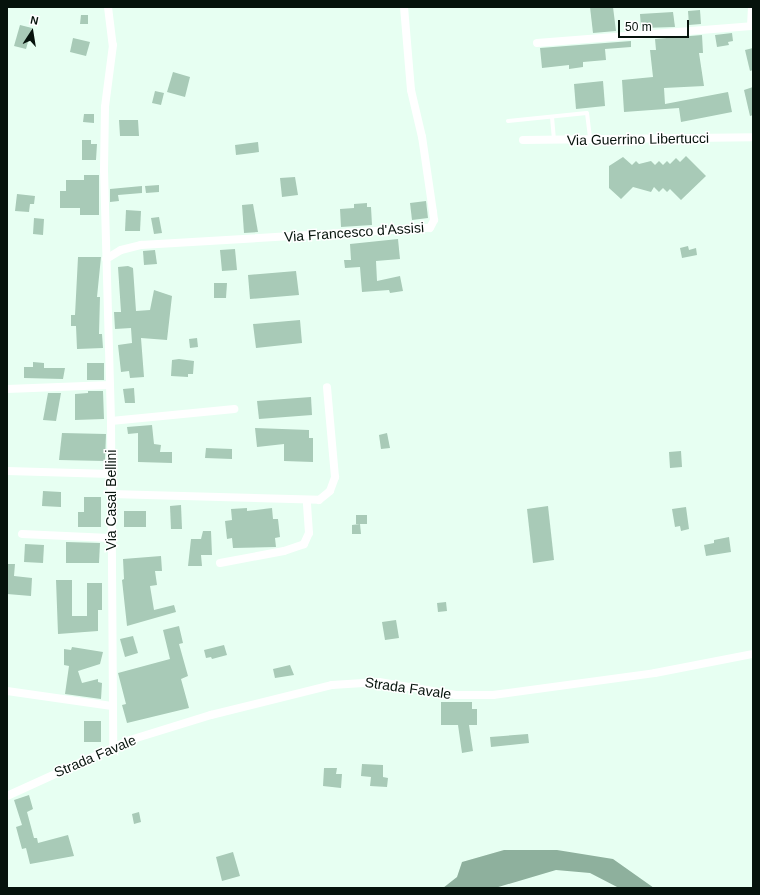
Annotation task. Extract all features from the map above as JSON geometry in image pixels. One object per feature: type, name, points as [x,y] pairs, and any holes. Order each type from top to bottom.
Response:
[{"type":"street","name":"Via Casal Bellini","points":[[108,7],[113,45],[104,118],[111,421],[110,538],[113,746]]},
{"type":"street","name":"Via Francesco d'Assisi","points":[[106,256],[121,250],[142,245],[430,228],[434,220],[422,137],[411,90],[404,7]]},
{"type":"street","points":[[537,43],[751,26],[752,7]]},
{"type":"street","name":"Via Guerrino Libertucci","points":[[523,140],[753,137]]},
{"type":"street","points":[[7,389],[110,385]]},
{"type":"street","points":[[110,494],[307,501],[322,498],[330,491],[334,481],[326,387]]},
{"type":"street","points":[[111,421],[234,409]]},
{"type":"street","points":[[7,471],[110,474]]},
{"type":"street","points":[[220,563],[284,551],[304,544],[309,533],[307,501]]},
{"type":"street","points":[[22,534],[110,538]]},
{"type":"street","name":"Strada Favale","points":[[7,796],[113,746],[211,715],[342,683],[379,682],[456,695],[493,695],[655,673],[753,654]]},
{"type":"street","points":[[7,691],[112,706]]},
{"type":"lane","points":[[508,122],[588,113],[590,139]]},
{"type":"lane","points":[[552,117],[554,140]]},
{"type":"shaded area","points":[[504,850],[557,850],[613,859],[654,888],[619,888],[590,873],[556,870],[495,888],[443,888],[457,877],[462,862]]},
{"type":"building","points":[[590,7],[613,7],[616,31],[593,33]]},
{"type":"building","points":[[700,10],[701,24],[689,25],[688,11]]},
{"type":"building","points":[[673,12],[675,27],[641,28],[640,14]]},
{"type":"building","points":[[81,15],[88,15],[88,24],[80,24]]},
{"type":"building","points":[[20,25],[32,28],[26,49],[14,46]]},
{"type":"building","points":[[732,33],[733,41],[728,42],[729,45],[717,47],[715,35]]},
{"type":"building","points":[[702,35],[703,53],[699,53],[704,86],[664,88],[665,104],[728,92],[732,112],[681,122],[679,108],[624,112],[622,80],[653,77],[650,50],[656,50],[655,39]]},
{"type":"building","points":[[73,38],[90,42],[86,56],[70,52]]},
{"type":"building","points":[[631,41],[631,47],[605,49],[606,60],[583,62],[583,67],[569,69],[569,65],[542,68],[540,48]]},
{"type":"building","points":[[753,48],[753,70],[750,71],[745,50]]},
{"type":"building","points":[[173,72],[190,77],[185,97],[167,92]]},
{"type":"building","points":[[603,81],[605,106],[576,109],[574,84]]},
{"type":"building","points":[[753,87],[753,115],[750,116],[744,90]]},
{"type":"building","points":[[155,91],[164,93],[161,105],[152,103]]},
{"type":"building","points":[[84,114],[94,114],[94,123],[83,122]]},
{"type":"building","points":[[119,120],[138,120],[139,136],[120,136]]},
{"type":"building","points":[[82,140],[91,140],[91,144],[97,144],[96,160],[82,160]]},
{"type":"building","points":[[258,142],[259,152],[236,155],[235,145]]},
{"type":"building","points":[[686,156],[706,176],[681,200],[670,189],[667,192],[663,188],[659,192],[654,187],[651,192],[633,187],[621,199],[609,188],[609,166],[623,157],[632,165],[636,161],[639,164],[651,161],[655,165],[659,161],[663,165],[667,161],[670,164],[676,158],[680,162]]},
{"type":"building","points":[[84,175],[99,175],[99,215],[80,215],[80,208],[60,208],[60,191],[66,191],[66,180],[84,180]]},
{"type":"building","points":[[295,177],[298,195],[282,197],[280,178]]},
{"type":"building","points":[[159,185],[159,192],[146,193],[145,186]]},
{"type":"building","points":[[142,186],[142,193],[118,195],[119,201],[110,202],[110,189]]},
{"type":"building","points":[[17,194],[35,196],[34,204],[30,204],[29,212],[15,211]]},
{"type":"building","points":[[426,201],[428,218],[412,220],[410,203]]},
{"type":"building","points":[[367,203],[367,207],[371,207],[372,225],[341,227],[340,209],[354,208],[354,204]]},
{"type":"building","points":[[253,204],[258,232],[244,233],[242,205]]},
{"type":"building","points":[[126,210],[141,211],[140,231],[125,231]]},
{"type":"building","points":[[159,217],[162,233],[154,234],[151,218]]},
{"type":"building","points":[[34,218],[44,219],[43,235],[33,234]]},
{"type":"building","points":[[398,239],[400,259],[376,261],[377,281],[400,276],[403,291],[390,293],[389,290],[362,292],[360,267],[345,268],[344,260],[351,260],[350,244]]},
{"type":"building","points":[[688,246],[689,250],[696,248],[697,255],[682,258],[680,248]]},
{"type":"building","points":[[235,249],[237,270],[222,271],[220,250]]},
{"type":"building","points":[[155,250],[157,264],[144,265],[143,251]]},
{"type":"building","points":[[78,257],[101,257],[97,297],[100,297],[99,334],[102,334],[103,348],[77,349],[76,326],[71,326],[71,315],[75,315]]},
{"type":"building","points":[[128,266],[133,268],[136,311],[150,310],[154,290],[172,296],[167,340],[141,338],[144,377],[130,378],[129,371],[121,372],[118,345],[132,343],[131,328],[115,329],[114,312],[121,312],[118,267]]},
{"type":"building","points":[[296,271],[299,295],[250,299],[248,275]]},
{"type":"building","points":[[214,283],[227,283],[226,298],[214,298]]},
{"type":"building","points":[[300,320],[302,343],[256,348],[253,324]]},
{"type":"building","points":[[197,338],[198,347],[190,348],[189,339]]},
{"type":"building","points":[[179,359],[194,361],[193,374],[188,374],[188,377],[171,376],[172,360]]},
{"type":"building","points":[[33,362],[44,363],[44,368],[65,368],[63,379],[24,378],[24,367],[33,367]]},
{"type":"building","points":[[87,363],[104,363],[104,380],[87,380]]},
{"type":"building","points":[[134,388],[135,403],[125,403],[123,389]]},
{"type":"building","points":[[88,391],[103,391],[104,419],[75,420],[75,394],[88,393]]},
{"type":"building","points":[[48,393],[61,393],[56,421],[43,420]]},
{"type":"building","points":[[311,397],[312,415],[259,419],[257,401]]},
{"type":"building","points":[[152,425],[154,444],[161,445],[160,452],[172,452],[172,463],[138,462],[138,433],[128,434],[127,427]]},
{"type":"building","points":[[255,428],[309,430],[309,438],[313,438],[313,462],[284,461],[284,444],[257,447]]},
{"type":"building","points":[[62,433],[106,434],[105,461],[59,460]]},
{"type":"building","points":[[387,433],[390,448],[381,449],[379,435]]},
{"type":"building","points":[[206,448],[232,449],[232,459],[205,458]]},
{"type":"building","points":[[681,451],[682,467],[670,468],[669,452]]},
{"type":"building","points":[[43,491],[61,492],[61,507],[42,506]]},
{"type":"building","points":[[84,497],[101,497],[101,527],[78,527],[78,512],[84,512]]},
{"type":"building","points":[[181,505],[182,529],[171,529],[170,506]]},
{"type":"building","points":[[548,506],[554,560],[533,563],[527,509]]},
{"type":"building","points":[[686,507],[689,529],[681,531],[680,526],[675,527],[672,509]]},
{"type":"building","points":[[247,508],[247,511],[272,508],[273,519],[278,519],[280,537],[275,538],[276,547],[233,548],[232,538],[227,539],[225,521],[232,520],[231,509]]},
{"type":"building","points":[[124,511],[146,511],[146,527],[124,527]]},
{"type":"building","points":[[356,515],[367,515],[367,524],[356,524]]},
{"type":"building","points":[[360,524],[361,534],[352,534],[352,525]]},
{"type":"building","points":[[203,531],[211,531],[212,555],[201,555],[202,566],[188,566],[191,539],[201,539]]},
{"type":"building","points":[[729,537],[731,552],[706,556],[704,545],[714,543],[714,540]]},
{"type":"building","points":[[66,542],[100,543],[99,563],[66,563]]},
{"type":"building","points":[[25,544],[44,545],[43,563],[24,562]]},
{"type":"building","points":[[161,556],[162,571],[155,571],[157,585],[150,586],[154,610],[174,605],[176,612],[127,626],[122,580],[124,579],[123,559]]},
{"type":"building","points":[[7,564],[15,564],[14,576],[32,578],[31,596],[7,594]]},
{"type":"building","points":[[56,580],[72,580],[72,616],[87,616],[87,583],[102,583],[102,610],[98,610],[98,631],[58,634]]},
{"type":"building","points":[[446,602],[447,611],[438,612],[437,603]]},
{"type":"building","points":[[396,620],[399,638],[385,640],[382,622]]},
{"type":"building","points":[[179,626],[183,643],[179,644],[188,676],[181,679],[189,708],[127,723],[122,705],[126,704],[118,673],[170,659],[163,630]]},
{"type":"building","points":[[133,636],[138,653],[125,657],[120,639]]},
{"type":"building","points":[[224,645],[227,655],[212,659],[211,657],[206,658],[204,650]]},
{"type":"building","points":[[72,647],[103,652],[100,664],[78,671],[82,683],[98,679],[98,682],[102,683],[101,699],[65,694],[69,666],[64,665],[64,649],[71,650]]},
{"type":"building","points":[[290,665],[294,675],[275,678],[273,669]]},
{"type":"building","points":[[441,702],[472,702],[472,709],[477,709],[477,725],[469,725],[473,751],[462,753],[458,725],[441,725]]},
{"type":"building","points":[[84,721],[101,721],[101,742],[84,742]]},
{"type":"building","points":[[528,734],[529,743],[491,747],[490,737]]},
{"type":"building","points":[[362,764],[383,765],[383,777],[388,778],[387,787],[370,786],[371,777],[361,776]]},
{"type":"building","points":[[324,768],[337,768],[336,774],[342,774],[341,788],[323,786]]},
{"type":"building","points":[[29,795],[33,809],[27,812],[34,838],[37,838],[38,843],[68,835],[74,856],[30,864],[26,848],[22,849],[16,827],[22,825],[14,800]]},
{"type":"building","points":[[139,812],[141,822],[134,824],[132,814]]},
{"type":"building","points":[[233,852],[240,876],[222,881],[216,857]]}]
